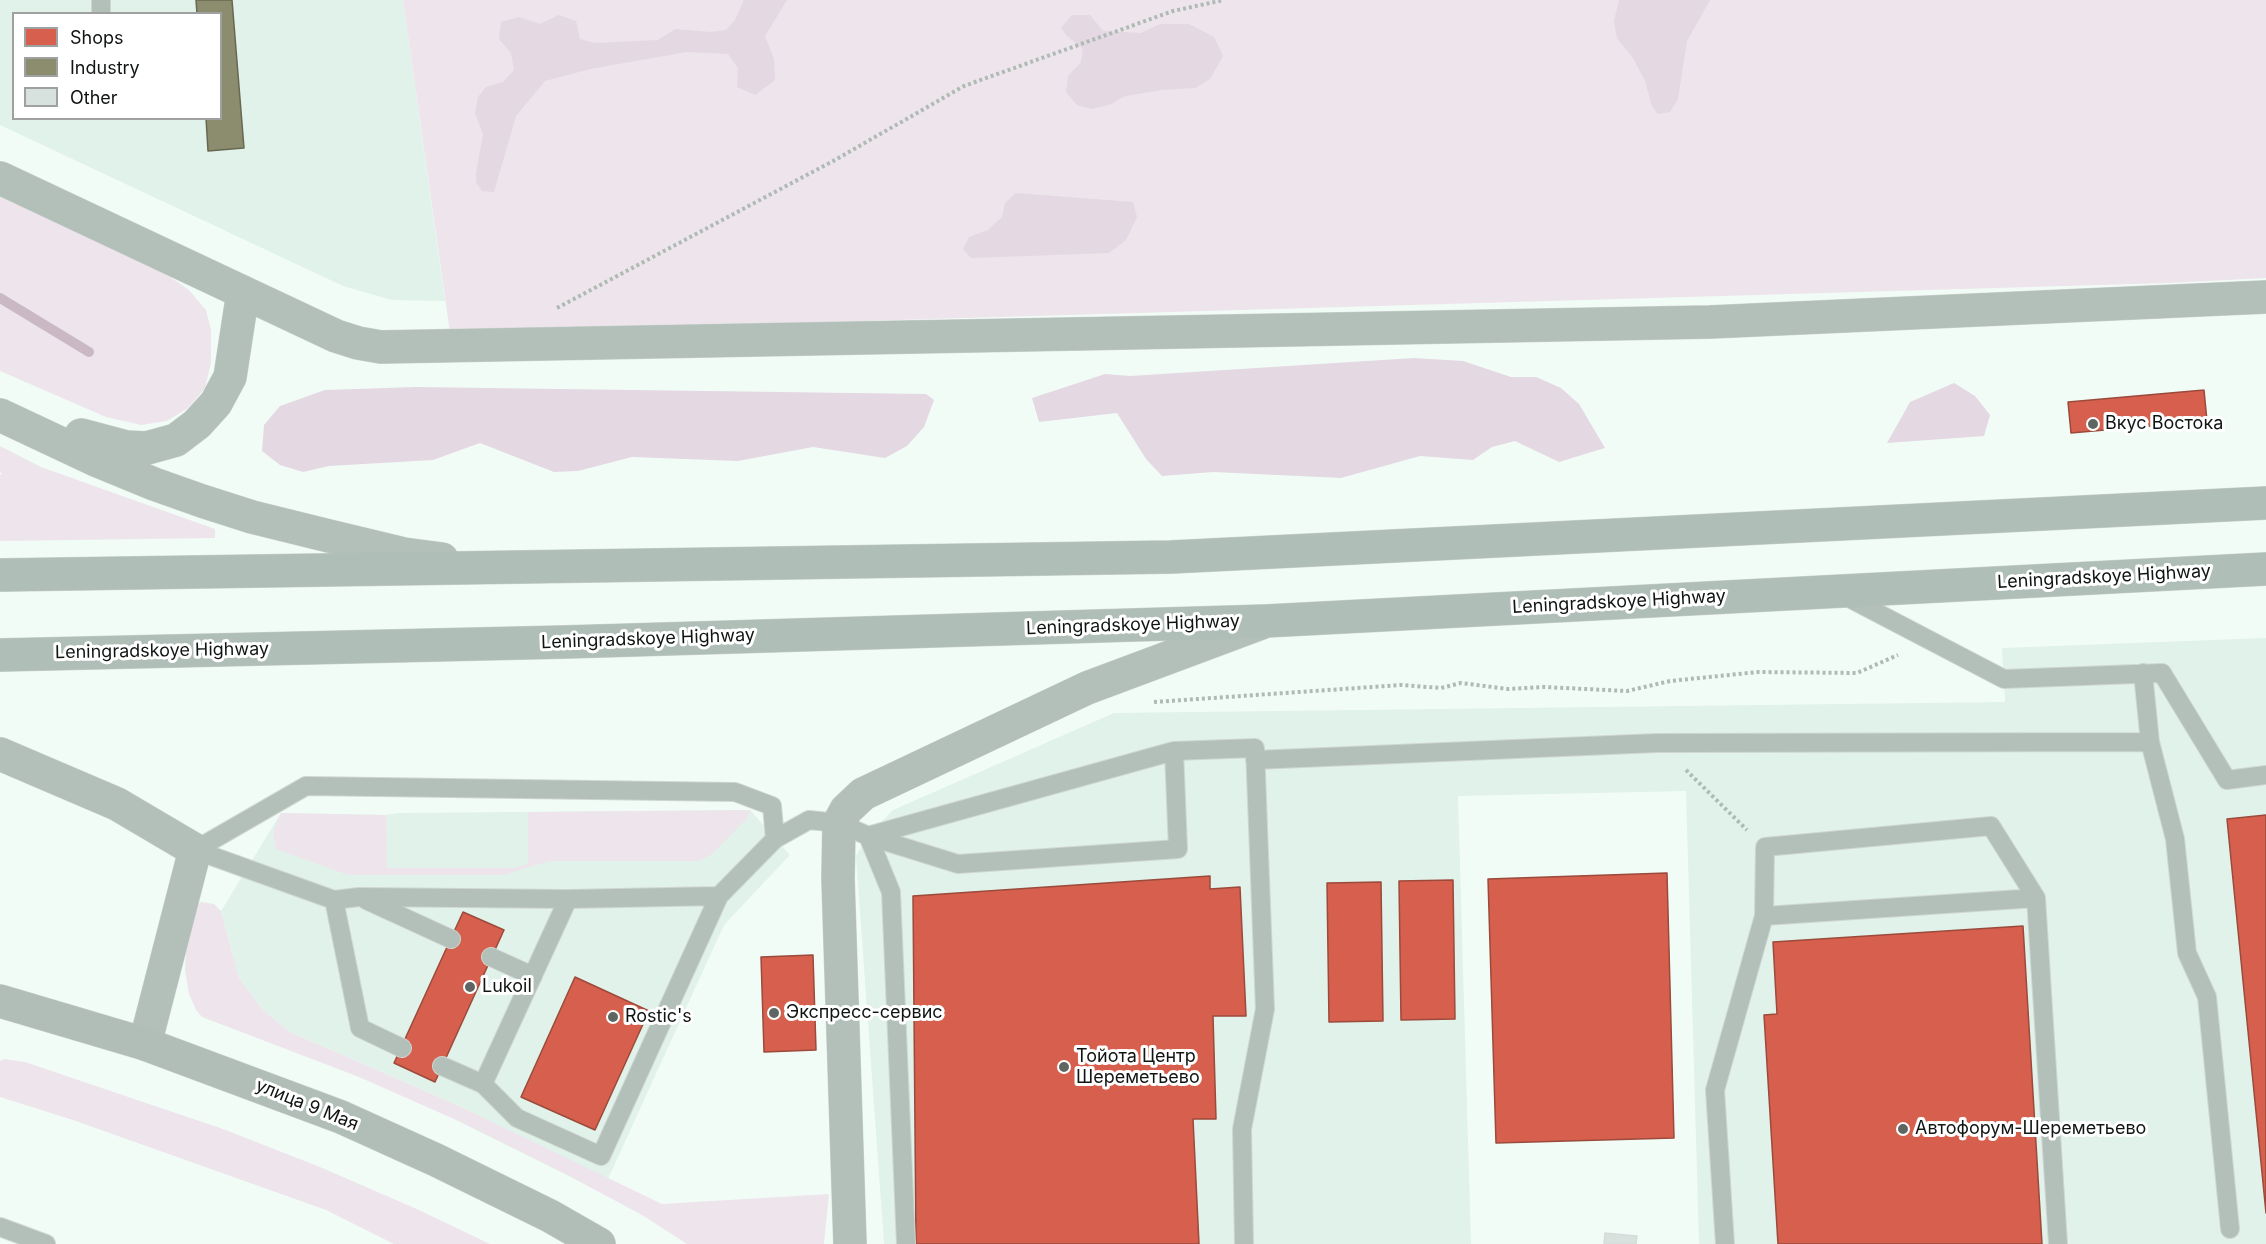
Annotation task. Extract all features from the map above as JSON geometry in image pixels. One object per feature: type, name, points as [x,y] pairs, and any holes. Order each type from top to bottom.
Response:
[{"type":"highway","points":[[0,575],[1172,557],[2266,503]]},
{"type":"highway","name":"Leningradskoye Highway","points":[[0,655],[577,642],[1266,621],[2266,569]]},
{"type":"main road","name":"улица 9 Мая","points":[[0,1001],[145,1044],[341,1118],[457,1170],[550,1216],[599,1244]]},
{"type":"street","points":[[0,178],[336,336],[381,347],[1710,322],[2266,297]]},
{"type":"street","points":[[0,414],[126,447],[147,448],[176,441],[197,424],[216,403],[230,376],[243,292]]},
{"type":"street","points":[[0,414],[154,484],[252,517],[404,554],[512,568]]},
{"type":"street","points":[[850,1244],[839,890],[853,830],[846,810],[863,794],[1087,688],[1266,621]]},
{"type":"street","points":[[0,754],[117,804],[195,850],[145,1044]]},
{"type":"lane","points":[[1836,591],[2004,679],[2162,673],[2227,780],[2266,775]]},
{"type":"lane","points":[[2143,674],[2150,742],[2175,839],[2187,953],[2206,998],[2230,1229]]},
{"type":"lane","points":[[1255,760],[1657,742],[2150,742]]},
{"type":"lane","points":[[853,830],[1174,751],[1255,748],[1265,1009],[1242,1129],[1245,1244]]},
{"type":"lane","points":[[442,1066],[483,1084],[517,1118],[601,1156],[719,896],[776,839],[808,820],[853,830],[958,864],[1178,849],[1174,751]]},
{"type":"lane","points":[[195,850],[306,786],[735,792],[772,806],[776,839]]},
{"type":"lane","points":[[1725,1244],[1715,1090],[1764,916],[1765,847],[1991,826],[2036,898],[2058,1244]]},
{"type":"lane","points":[[853,830],[891,892],[906,1244]]},
{"type":"lane","points":[[195,850],[334,900],[359,897],[568,899],[719,896]]},
{"type":"lane","points":[[359,897],[451,939]]},
{"type":"lane","points":[[1764,916],[2036,898]]},
{"type":"lane","points":[[483,1084],[568,899]]},
{"type":"lane","points":[[334,900],[360,1028],[402,1048]]},
{"type":"lane","points":[[491,957],[532,976]]},
{"type":"lane","points":[[0,1227],[46,1244]]},
{"type":"path","points":[[549,312],[835,160],[964,86],[1173,11],[1224,0]]},
{"type":"path","points":[[1145,702],[1401,685],[1441,688],[1461,683],[1508,689],[1544,687],[1627,691],[1670,681],[1758,672],[1857,673],[1931,640]]},
{"type":"path","points":[[1657,742],[1765,847]]},
{"type":"shaded area","points":[[0,0],[403,0],[445,301],[392,300],[343,286],[0,125]]},
{"type":"shaded area","points":[[403,0],[2266,0],[2266,278],[2169,283],[450,333]]},
{"type":"shaded area","points":[[744,0],[787,0],[765,36],[774,59],[775,80],[755,95],[737,87],[738,68],[728,54],[687,52],[590,69],[545,81],[516,116],[494,192],[482,191],[476,182],[483,134],[475,113],[478,97],[486,87],[503,82],[514,70],[511,53],[499,39],[501,22],[519,17],[540,24],[559,15],[576,21],[580,39],[594,43],[658,40],[675,29],[711,32],[726,30],[735,20]]},
{"type":"shaded area","points":[[1619,0],[1710,0],[1687,41],[1678,99],[1670,112],[1658,114],[1652,106],[1645,81],[1633,58],[1617,38],[1614,21]]},
{"type":"shaded area","points":[[1072,15],[1090,15],[1103,31],[1141,33],[1160,24],[1189,24],[1214,37],[1223,56],[1210,79],[1195,88],[1125,96],[1109,105],[1091,109],[1077,105],[1066,92],[1068,76],[1081,62],[1083,49],[1061,28]]},
{"type":"shaded area","points":[[0,193],[163,272],[189,290],[206,310],[211,330],[211,363],[205,388],[188,408],[167,421],[141,425],[106,417],[0,371]]},
{"type":"shaded area","points":[[1016,193],[1133,202],[1137,217],[1126,240],[1109,253],[971,258],[963,249],[969,237],[988,230],[1002,217],[1005,203]]},
{"type":"shaded area","points":[[1414,358],[1463,361],[1511,377],[1536,377],[1561,388],[1579,404],[1605,448],[1559,462],[1515,441],[1492,447],[1473,460],[1420,456],[1341,478],[1213,472],[1162,476],[1146,459],[1117,413],[1039,422],[1032,398],[1105,374],[1130,376]]},
{"type":"shaded area","points":[[1954,383],[1975,396],[1990,415],[1984,436],[1887,443],[1910,402]]},
{"type":"shaded area","points":[[415,387],[926,394],[934,400],[924,427],[907,446],[885,458],[813,447],[738,461],[632,457],[578,471],[554,472],[480,443],[433,460],[329,466],[303,472],[280,465],[262,451],[264,425],[280,406],[325,390]]},
{"type":"shaded area","points":[[0,446],[41,467],[215,529],[215,538],[0,541],[0,475],[2,474],[0,472]]},
{"type":"shaded area","points":[[2266,638],[2266,1244],[1699,1244],[1686,791],[1458,796],[1471,1244],[884,1244],[856,856],[868,836],[893,810],[1114,713],[2005,702],[2002,648]]},
{"type":"shaded area","name":"Lukoil","points":[[750,810],[790,855],[724,925],[608,1179],[457,1105],[290,1032],[263,1010],[239,978],[221,911],[281,813],[386,815],[399,813]]},
{"type":"shaded area","points":[[750,810],[748,817],[712,854],[699,861],[549,861],[504,875],[348,875],[276,849],[273,833],[281,813],[386,815],[387,868],[514,868],[528,864],[528,812]]},
{"type":"shaded area","points":[[201,902],[214,904],[221,911],[239,978],[263,1010],[290,1032],[457,1105],[662,1204],[829,1194],[824,1244],[687,1244],[642,1215],[454,1119],[359,1077],[202,1017],[189,994],[185,970],[186,951],[195,907]]},
{"type":"shaded area","points":[[4,1059],[25,1062],[223,1129],[320,1167],[490,1244],[394,1244],[326,1210],[73,1120],[0,1097],[0,1061]]},
{"type":"building: Shops","points":[[2204,390],[2207,421],[2071,433],[2068,402]]},
{"type":"building: Shops","points":[[2266,815],[2266,1213],[2227,819]]},
{"type":"building: Shops","points":[[1667,873],[1674,1138],[1496,1143],[1488,879]]},
{"type":"building: Shops","name":"Тойота Центр Шереметьево","points":[[1210,876],[1210,889],[1240,887],[1246,1016],[1213,1016],[1216,1119],[1193,1119],[1199,1244],[916,1244],[913,896]]},
{"type":"building: Shops","points":[[1453,880],[1455,1019],[1401,1020],[1399,881]]},
{"type":"building: Shops","points":[[1381,882],[1383,1021],[1329,1022],[1327,883]]},
{"type":"building: Shops","points":[[463,912],[504,930],[435,1082],[394,1063]]},
{"type":"building: Shops","name":"Автофорум-Шереметьево","points":[[2023,926],[2042,1244],[1778,1244],[1764,1015],[1777,1014],[1773,942]]},
{"type":"building: Shops","points":[[813,955],[816,1050],[764,1052],[761,957]]},
{"type":"building: Shops","points":[[575,977],[649,1011],[595,1130],[521,1097]]},
{"type":"building: Industry","points":[[196,0],[232,0],[244,148],[208,151],[206,120],[222,120],[222,12],[197,12]]},
{"type":"building: Other","points":[[1605,1233],[1637,1236],[1636,1244],[1604,1244]]},
{"type":"waterway","points":[[0,298],[89,352]]},
{"type":"place","name":"Вкус Востока","points":[[2093,424]]},
{"type":"place","name":"Lukoil","points":[[470,987]]},
{"type":"place","name":"Экспресс-сервис","points":[[774,1013]]},
{"type":"place","name":"Rostic's","points":[[613,1017]]},
{"type":"place","name":"Тойота Центр Шереметьево","points":[[1064,1067]]},
{"type":"place","name":"Автофорум-Шереметьево","points":[[1903,1129]]}]
